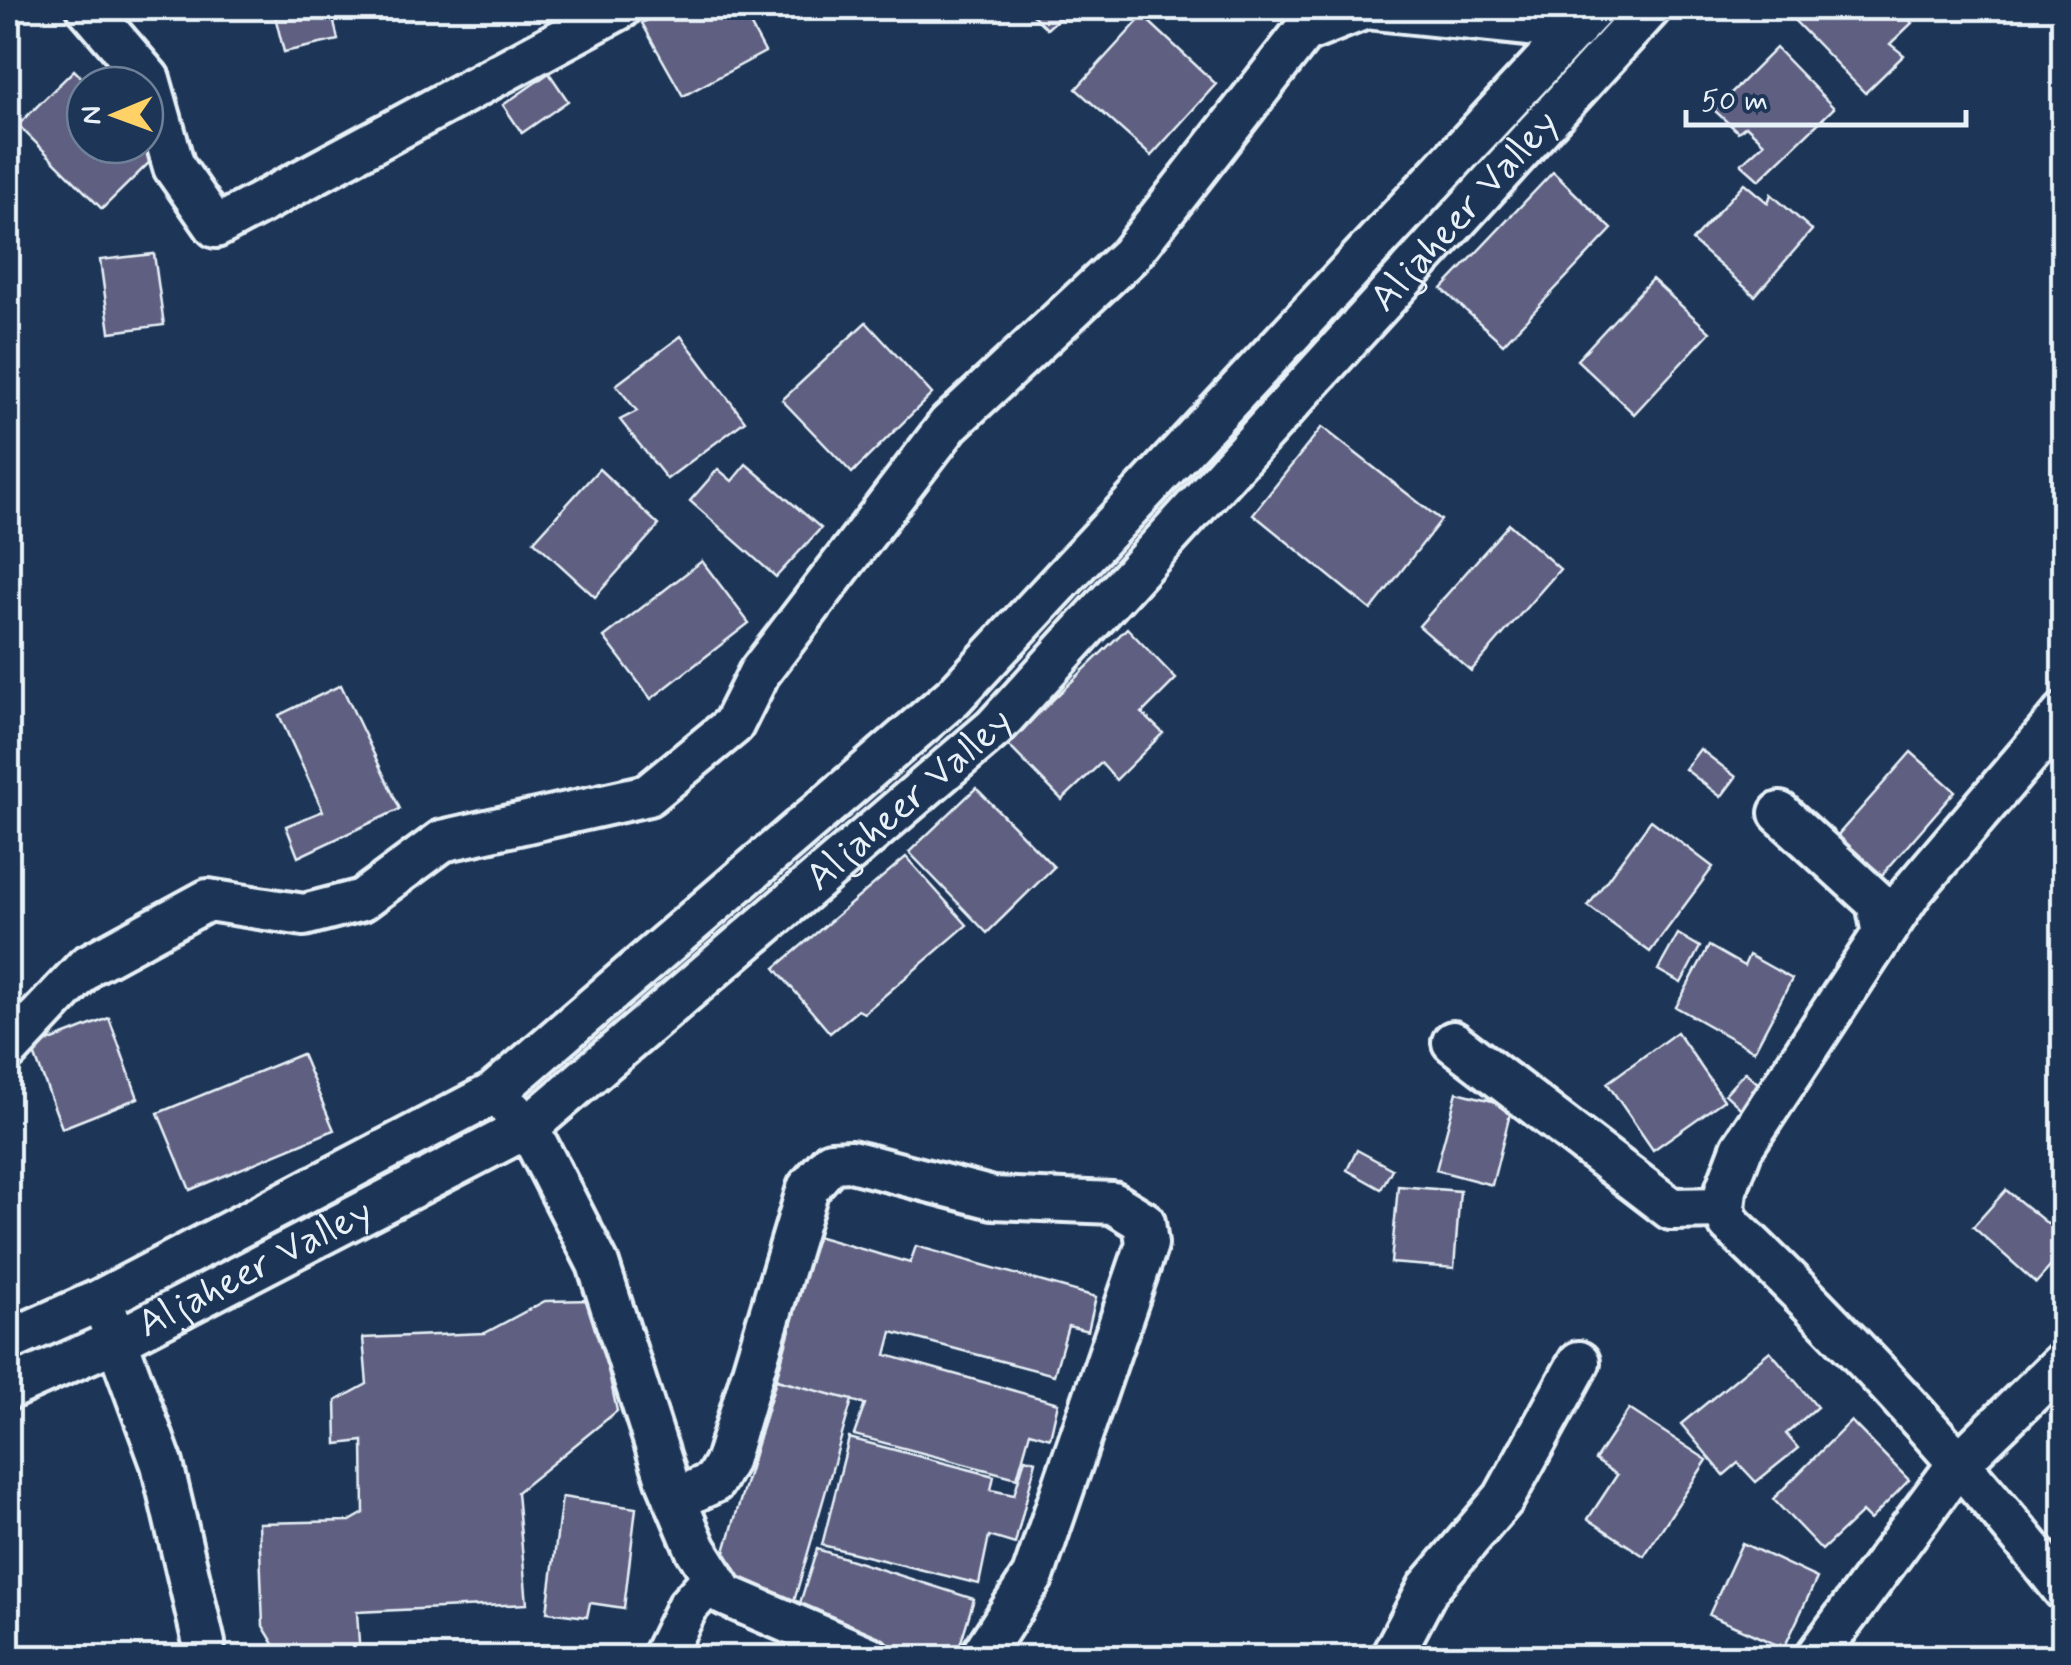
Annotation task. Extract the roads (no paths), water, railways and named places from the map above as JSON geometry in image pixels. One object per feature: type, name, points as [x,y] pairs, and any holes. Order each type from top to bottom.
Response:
[{"type":"street","points":[[88,8],[150,79],[174,168],[216,228],[620,8]]},
{"type":"street","points":[[8,1050],[87,966],[208,900],[304,915],[362,900],[442,840],[648,795],[733,725],[758,673],[949,424],[1130,255],[1303,33],[1366,8],[1584,19]]},
{"type":"street","name":"Aljaheer Valley","points":[[8,1389],[118,1340],[528,1127],[994,728],[1650,8]]},
{"type":"street","name":"Aljaheer Valley","points":[[8,1341],[100,1300],[494,1093],[954,696],[1584,19]]},
{"type":"street","points":[[2064,713],[1912,891],[1742,1148],[1726,1190],[1724,1208],[1729,1223],[1822,1312],[2001,1511],[2064,1590]]},
{"type":"street","points":[[1780,814],[1877,902],[1883,934]]},
{"type":"street","points":[[1453,1042],[1671,1209],[1724,1208]]},
{"type":"street","points":[[494,1093],[528,1127],[598,1264],[675,1500],[696,1549],[725,1595],[871,1658]]},
{"type":"street","points":[[675,1500],[714,1482],[726,1461],[808,1188],[831,1162],[850,1161],[993,1198],[1113,1202],[1144,1222],[1147,1244],[1034,1576],[980,1658]]},
{"type":"street","points":[[100,1300],[162,1464],[204,1643],[202,1658]]},
{"type":"street","points":[[1391,1658],[1428,1588],[1504,1498],[1579,1362]]},
{"type":"street","points":[[1815,1658],[1958,1464],[2064,1362]]},
{"type":"street","points":[[662,1658],[687,1607],[714,1577]]}]
